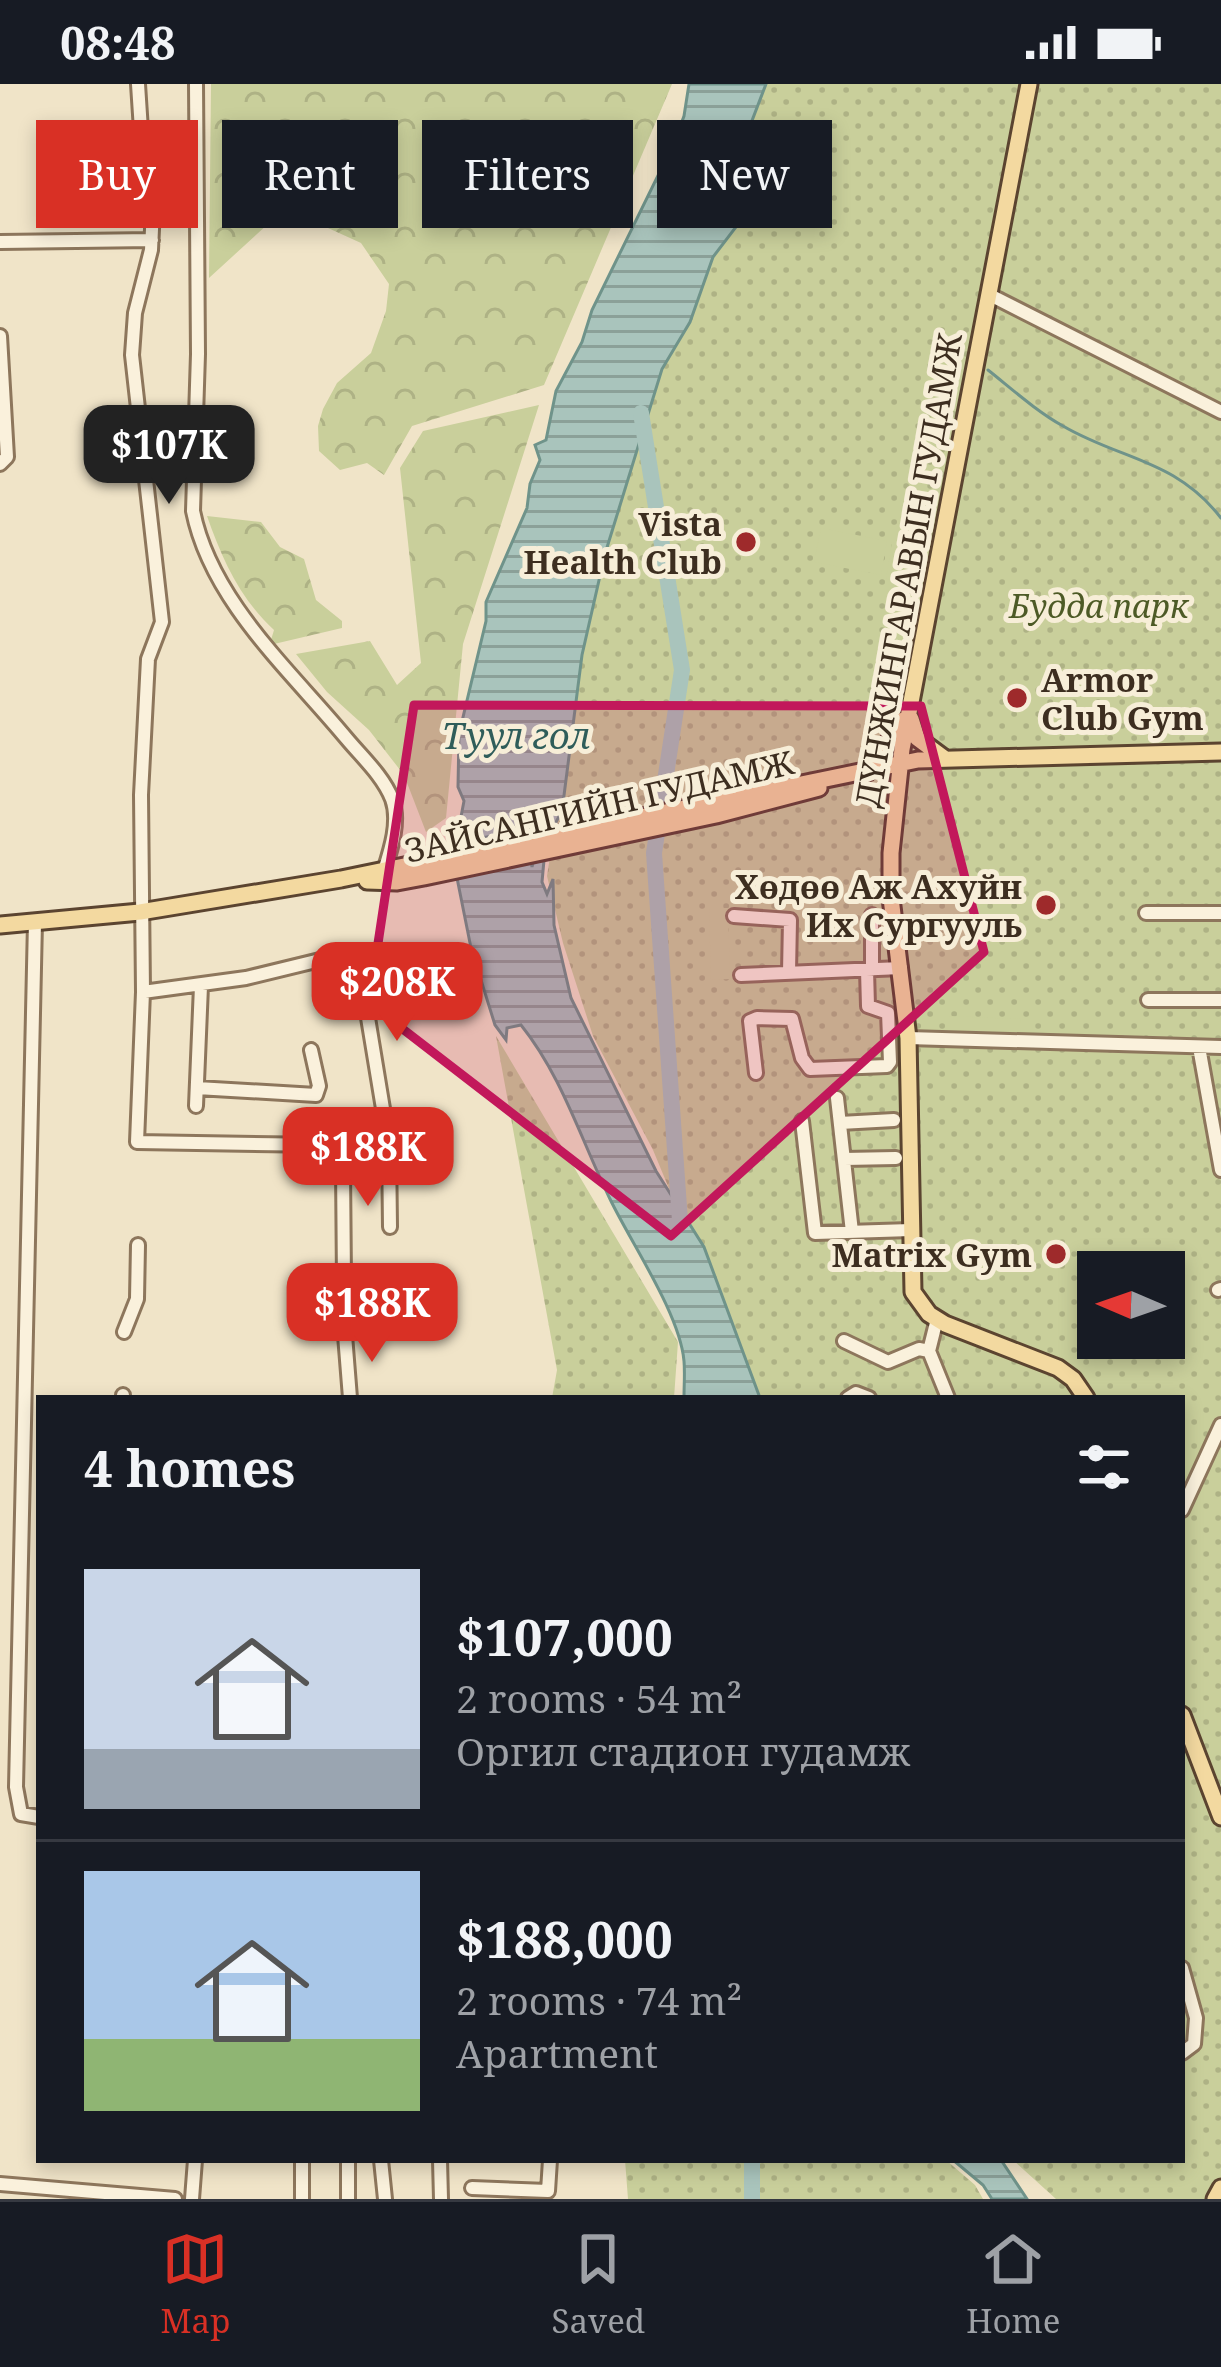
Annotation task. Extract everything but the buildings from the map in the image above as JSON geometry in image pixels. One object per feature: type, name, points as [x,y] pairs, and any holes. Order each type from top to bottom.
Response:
[{"type":"main road","name":"ДҮНЖИНГАРАВЫН ГУДАМЖ","points":[[937,1319],[914,1292],[908,1038],[890,898],[909,710],[1029,84]]},
{"type":"main road","points":[[909,710],[917,738],[944,758]]},
{"type":"main road","points":[[868,772],[909,710]]},
{"type":"main road","name":"ЗАЙСАНГИЙН ГУДАМЖ","points":[[0,925],[140,912],[384,871],[422,870],[944,758],[1221,752]]},
{"type":"main road","name":"ЗАЙСАНГИЙН ГУДАМЖ","points":[[340,879],[397,882],[422,870]]},
{"type":"main road","points":[[937,1319],[964,1334],[1042,1360],[1072,1378],[1084,1395]]},
{"type":"main road","points":[[1185,1722],[1221,1817]]},
{"type":"main road","points":[[1215,2199],[1221,2188]]},
{"type":"street","points":[[138,84],[142,130],[154,161],[152,240],[132,342],[162,622],[148,659],[137,1142],[324,1145],[338,1150],[343,1167],[344,1281]]},
{"type":"street","points":[[196,84],[198,354],[193,511],[197,534],[230,595],[384,784],[396,818],[384,871]]},
{"type":"street","points":[[0,242],[152,240]]},
{"type":"street","points":[[988,294],[1221,412]]},
{"type":"street","points":[[0,336],[7,457],[0,464]]},
{"type":"street","points":[[1146,913],[1221,913]]},
{"type":"street","points":[[756,1073],[749,1029],[757,1018],[792,1019],[802,1058],[810,1069],[886,1066],[890,1062],[888,1013],[868,1006],[872,915]]},
{"type":"street","points":[[734,916],[790,920],[789,972]]},
{"type":"street","points":[[35,922],[16,1787],[21,1814],[36,1816]]},
{"type":"street","points":[[143,992],[201,986],[357,951],[389,1145],[390,1227]]},
{"type":"street","points":[[741,975],[901,968]]},
{"type":"street","points":[[196,1106],[201,986]]},
{"type":"street","points":[[1148,1000],[1221,1000]]},
{"type":"street","points":[[908,1038],[1221,1047]]},
{"type":"street","points":[[1198,1047],[1221,1170]]},
{"type":"street","points":[[197,1088],[316,1095],[319,1086],[311,1050]]},
{"type":"street","points":[[837,1098],[852,1232]]},
{"type":"street","points":[[840,1123],[894,1120]]},
{"type":"street","points":[[802,1121],[815,1234],[911,1230]]},
{"type":"street","points":[[844,1159],[896,1158]]},
{"type":"street","points":[[124,1332],[137,1299],[138,1245]]},
{"type":"street","points":[[937,1319],[929,1351],[947,1395]]},
{"type":"street","points":[[345,1335],[350,1395]]},
{"type":"street","points":[[844,1341],[889,1362],[919,1349],[929,1351]]},
{"type":"street","points":[[1185,1503],[1221,1425]]},
{"type":"street","points":[[24,1429],[36,1430]]},
{"type":"street","points":[[0,1784],[16,1787]]},
{"type":"street","points":[[1185,1981],[1197,2032],[1194,2044],[1185,2051]]},
{"type":"street","points":[[193,2199],[195,2163]]},
{"type":"street","points":[[302,2163],[302,2199]]},
{"type":"street","points":[[348,2163],[348,2199]]},
{"type":"street","points":[[381,2163],[385,2199]]},
{"type":"street","points":[[440,2163],[441,2199]]},
{"type":"street","points":[[472,2188],[548,2191],[550,2163]]},
{"type":"street","points":[[0,2184],[175,2199]]},
{"type":"highlighted area","points":[[414,705],[921,706],[984,952],[671,1236],[369,1003]]},
{"type":"green space","points":[[211,84],[672,84],[633,176],[633,120],[422,120],[422,228],[611,228],[544,385],[412,426],[384,475],[367,463],[340,470],[319,451],[318,426],[337,383],[371,353],[386,311],[389,284],[361,243],[328,228],[398,228],[398,120],[222,120],[222,228],[264,228],[209,278]]},
{"type":"green space","name":"Будда парк","points":[[766,84],[1221,84],[1221,2199],[1056,2199],[1016,2163],[1185,2163],[1185,1395],[755,1395],[653,1150],[593,1036],[563,943],[547,876],[555,824],[562,810],[582,655],[605,554],[662,369],[690,322],[713,257],[735,228],[832,228],[832,120],[752,120]]},
{"type":"green space","points":[[539,405],[463,644],[446,818],[426,832],[404,775],[369,730],[327,692],[296,654],[370,641],[397,685],[421,663],[400,468],[423,431]]},
{"type":"green space","points":[[207,516],[261,522],[280,547],[304,559],[316,600],[342,621],[342,628],[274,644],[274,630],[233,578]]},
{"type":"green space","points":[[821,528],[887,541],[881,575],[814,562]]},
{"type":"green space","points":[[892,542],[912,545],[905,583],[886,579]]},
{"type":"green space","points":[[709,908],[728,908],[730,979],[711,980]]},
{"type":"green space","points":[[379,953],[389,996],[370,998],[363,959]]},
{"type":"green space","points":[[949,1016],[1021,1019],[1020,1033],[949,1031]]},
{"type":"green space","points":[[496,1036],[678,1342],[674,1395],[553,1395],[557,1370]]},
{"type":"green space","points":[[625,2163],[949,2163],[975,2185],[983,2199],[628,2199]]},
{"type":"water","name":"Туул гол","points":[[689,84],[766,84],[752,120],[683,120]]},
{"type":"water","name":"Туул гол","points":[[657,178],[657,228],[735,228],[713,257],[690,322],[662,369],[605,554],[582,655],[562,811],[555,824],[456,843],[464,801],[458,787],[459,734],[486,621],[486,602],[527,508],[540,460],[535,445],[546,440],[556,391]]},
{"type":"water","name":"Туул гол","points":[[545,849],[542,882],[547,894],[553,879],[554,925],[571,998],[656,1171],[704,1247],[759,1395],[684,1395],[684,1361],[674,1322],[610,1199],[560,1087],[521,1025],[507,1028],[506,1040],[495,1025],[471,948],[455,868],[530,852],[532,867],[536,851]]},
{"type":"water","points":[[957,2163],[1003,2163],[1027,2199],[992,2199]]},
{"type":"waterway","points":[[988,370],[1063,426],[1185,484],[1221,518]]},
{"type":"waterway","name":"Туул гол","points":[[641,413],[682,670],[654,853],[680,1221]]},
{"type":"waterway","name":"Туул гол","points":[[752,2163],[752,2199]]},
{"type":"place","name":"Vista Health Club","points":[[746,542]]},
{"type":"place","name":"Armor Club Gym","points":[[1017,698]]},
{"type":"place","name":"Хөдөө Аж Ахуйн Их Сургууль","points":[[1046,905]]},
{"type":"place","name":"Matrix Gym","points":[[1056,1254]]}]
